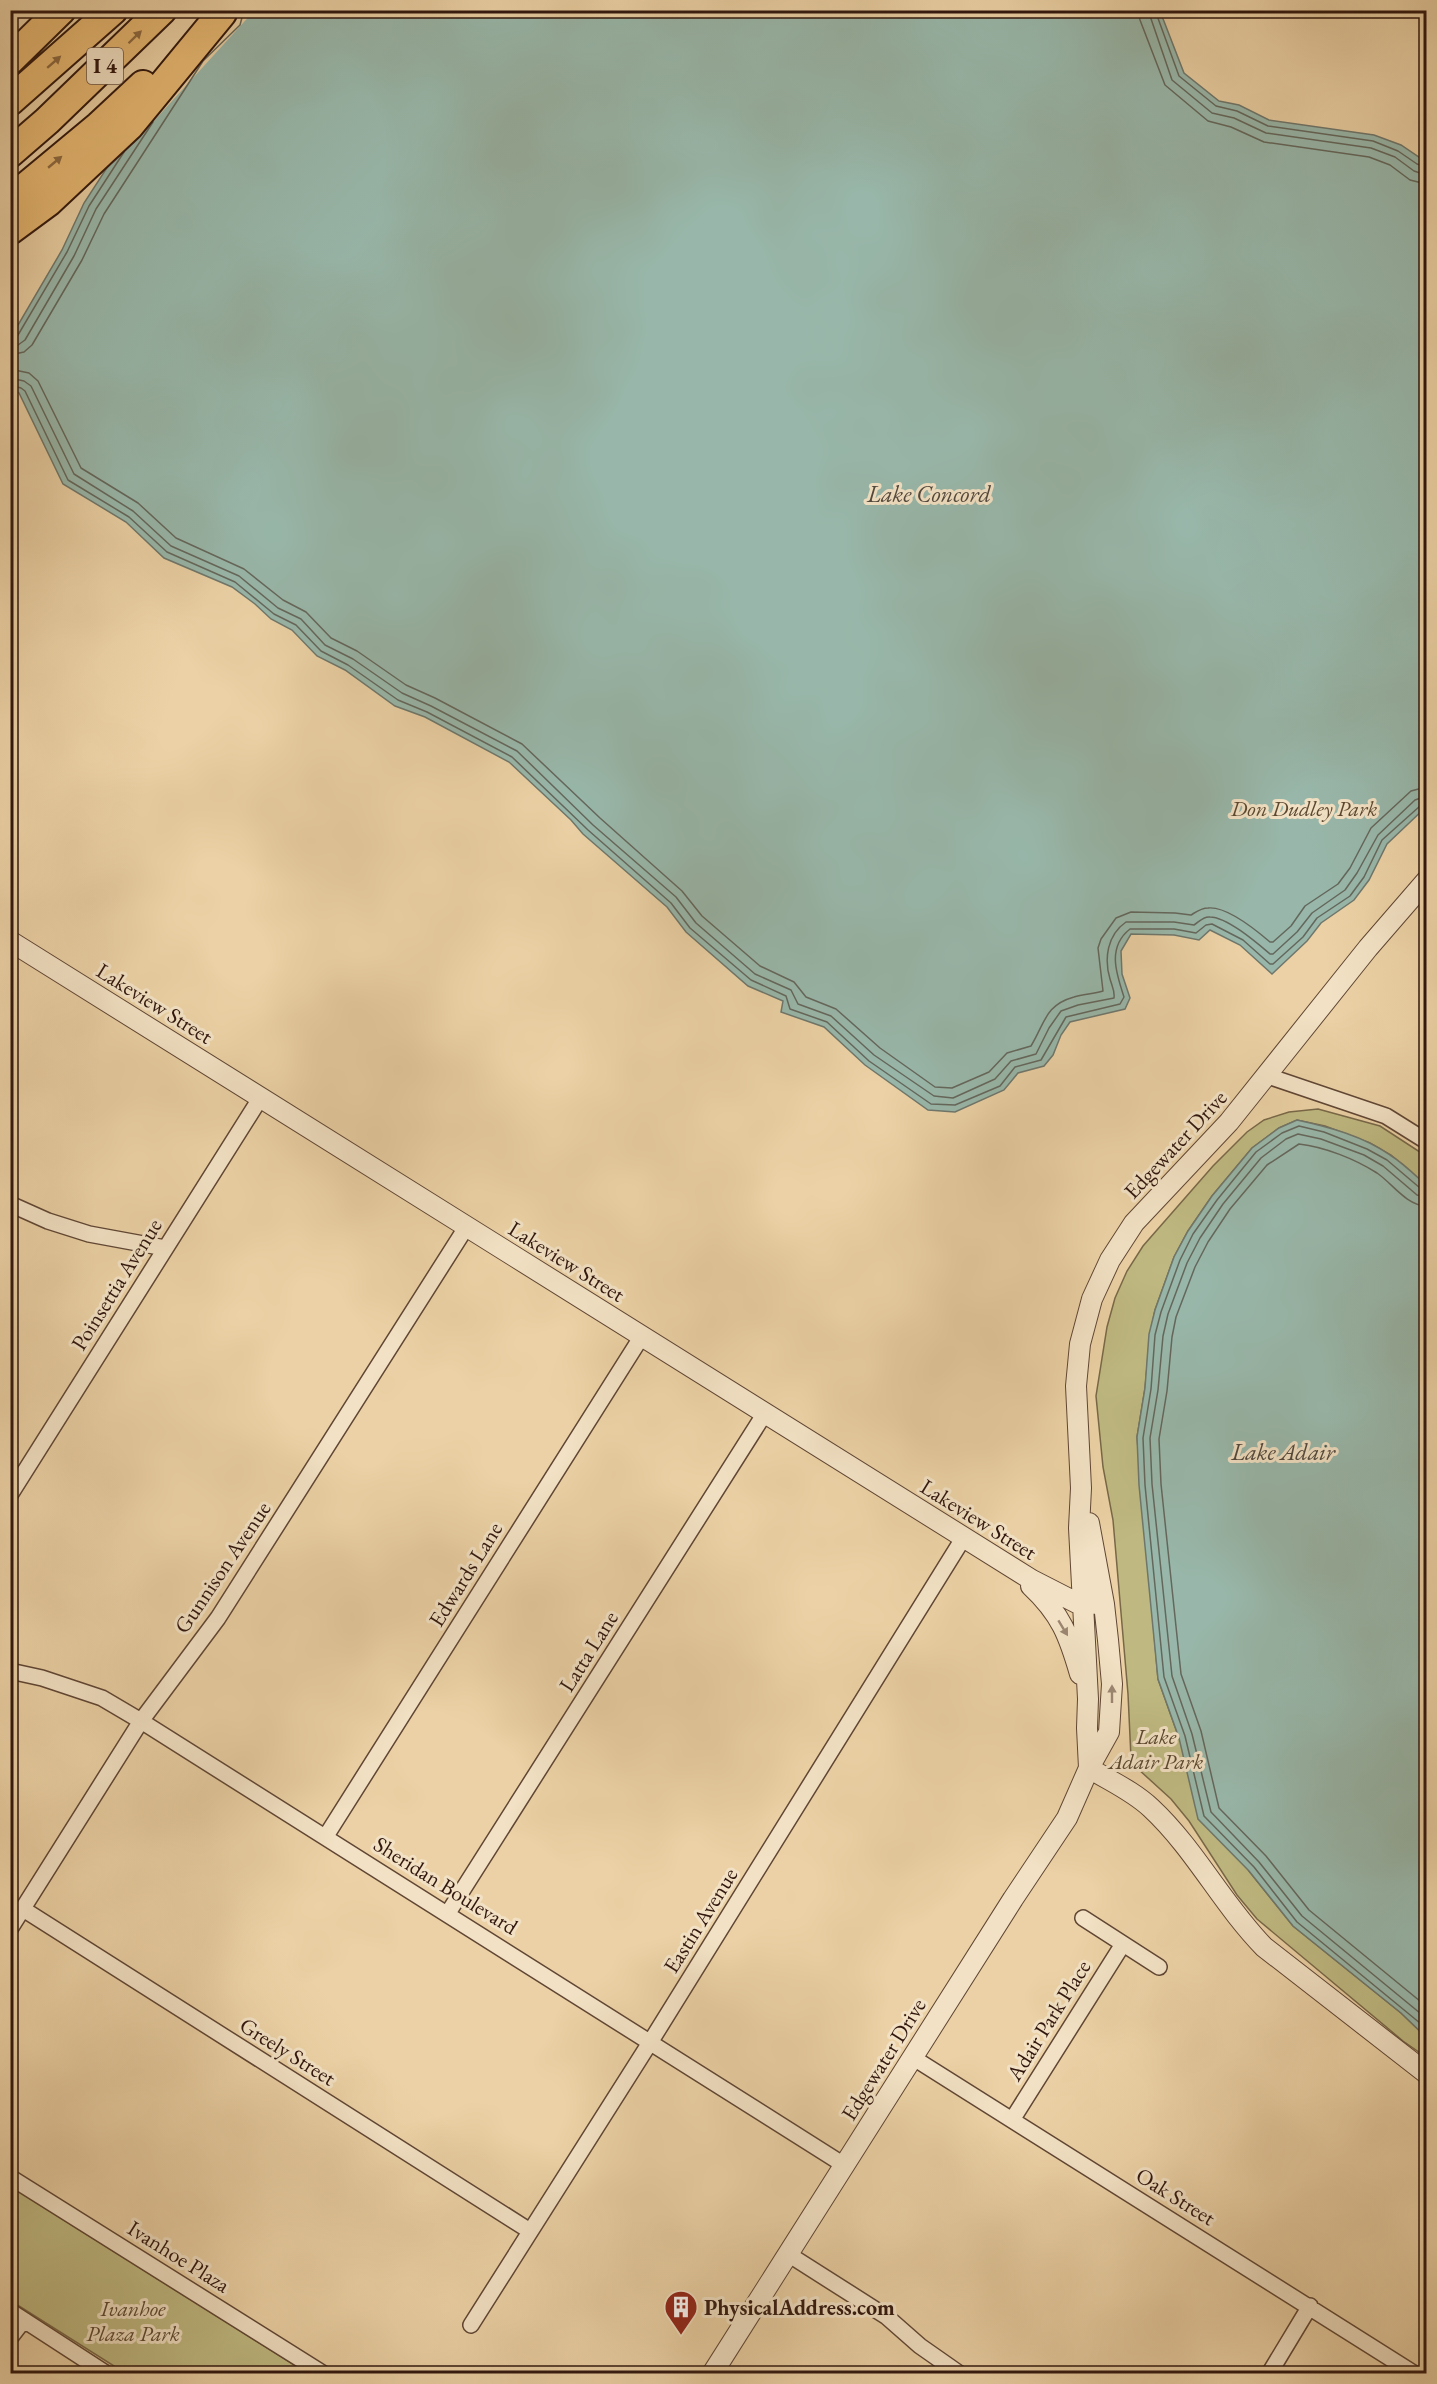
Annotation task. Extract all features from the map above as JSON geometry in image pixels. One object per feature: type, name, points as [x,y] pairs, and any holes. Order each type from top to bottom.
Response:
[{"type":"highway","points":[[10,60],[61,10]]},
{"type":"highway","points":[[10,101],[113,10]]},
{"type":"highway","name":"I 4","points":[[10,153],[47,121],[162,10]]},
{"type":"highway","points":[[10,200],[118,109],[223,12]]},
{"type":"highway","points":[[10,230],[52,198],[129,126],[223,12]]},
{"type":"street","name":"Edgewater Drive","points":[[1089,1768],[1087,1728],[1089,1703],[1079,1528],[1081,1488],[1076,1402],[1077,1370],[1084,1328],[1099,1283],[1134,1223],[1222,1130],[1268,1076],[1375,940],[1426,881]]},
{"type":"street","name":"Lakeview Street","points":[[10,941],[1012,1568],[1068,1599],[1104,1604]]},
{"type":"street","points":[[1268,1076],[1386,1116],[1426,1141]]},
{"type":"street","name":"Poinsettia Avenue","points":[[10,1495],[261,1097]]},
{"type":"street","points":[[10,1204],[48,1221],[89,1234],[165,1248]]},
{"type":"street","name":"Gunnison Avenue","points":[[10,1929],[141,1721],[218,1618],[467,1226]]},
{"type":"street","name":"Edwards Lane","points":[[326,1836],[642,1336]]},
{"type":"street","name":"Latta Lane","points":[[448,1913],[765,1413]]},
{"type":"street","name":"Edgewater Drive","points":[[712,2373],[1013,1899],[1067,1818],[1089,1768],[1109,1732],[1112,1684],[1104,1604],[1081,1488]]},
{"type":"street","name":"Eastin Avenue","points":[[471,2325],[651,2041],[964,1537]]},
{"type":"street","points":[[1012,1568],[1047,1601],[1070,1638],[1089,1703]]},
{"type":"street","name":"Sheridan Boulevard","points":[[10,1671],[42,1678],[102,1698],[141,1721],[844,2165]]},
{"type":"street","points":[[1089,1768],[1133,1793],[1156,1813],[1181,1839],[1242,1925],[1264,1947],[1426,2073]]},
{"type":"street","name":"Greely Street","points":[[23,1909],[530,2231]]},
{"type":"street","points":[[1083,1918],[1159,1967]]},
{"type":"street","name":"Adair Park Place","points":[[1012,2120],[1123,1944]]},
{"type":"street","name":"Oak Street","points":[[912,2057],[1415,2373]]},
{"type":"street","name":"Ivanhoe Plaza","points":[[10,2177],[324,2373]]},
{"type":"street","points":[[788,2254],[887,2317],[926,2351],[960,2373]]},
{"type":"street","points":[[1269,2373],[1311,2306]]},
{"type":"street","points":[[10,2311],[107,2373]]},
{"type":"street","points":[[10,2338],[24,2320]]},
{"type":"green space","name":"Lake Adair Park","points":[[1318,1109],[1380,1126],[1426,1156],[1426,1185],[1391,1155],[1370,1143],[1325,1126],[1297,1120],[1279,1128],[1252,1148],[1212,1196],[1188,1231],[1174,1257],[1155,1310],[1137,1437],[1158,1679],[1179,1738],[1249,1871],[1293,1926],[1401,2013],[1426,2037],[1426,2057],[1403,2041],[1257,1919],[1237,1895],[1189,1821],[1171,1799],[1137,1768],[1131,1758],[1128,1694],[1113,1520],[1103,1467],[1096,1396],[1107,1327],[1115,1298],[1127,1271],[1143,1246],[1213,1166],[1247,1132],[1264,1120],[1289,1112]]},
{"type":"green space","name":"Ivanhoe Plaza Park","points":[[10,2186],[307,2373],[125,2373],[11,2301]]},
{"type":"water","name":"Lake Concord","points":[[224,11],[1160,11],[1184,73],[1219,101],[1239,105],[1269,120],[1374,135],[1401,145],[1426,162],[1426,807],[1387,844],[1369,880],[1354,900],[1321,923],[1307,941],[1272,974],[1240,945],[1210,930],[1199,940],[1174,935],[1131,934],[1121,951],[1122,974],[1130,998],[1125,1009],[1070,1022],[1061,1035],[1053,1055],[1044,1066],[1018,1073],[1004,1090],[955,1112],[928,1110],[865,1065],[824,1027],[781,1012],[783,1001],[748,986],[686,932],[667,907],[583,834],[509,762],[425,717],[395,706],[345,670],[317,656],[292,630],[271,619],[232,587],[164,558],[126,522],[63,484],[19,393],[11,391],[11,337],[62,250],[84,203],[186,46]]},
{"type":"water","name":"Lake Adair","points":[[1297,1120],[1333,1129],[1369,1142],[1400,1162],[1426,1185],[1426,2037],[1401,2013],[1293,1926],[1249,1871],[1198,1819],[1179,1738],[1158,1679],[1139,1485],[1137,1437],[1145,1388],[1149,1334],[1174,1257],[1188,1231],[1212,1196],[1252,1148],[1279,1128]]},
{"type":"pier","points":[[219,10],[254,11],[142,134],[96,179],[183,44]]},
{"type":"place","name":"PhysicalAddress.com","points":[[681,2336]]},
{"type":"park label","name":"Don Dudley Park","points":[[1304,808]]}]
